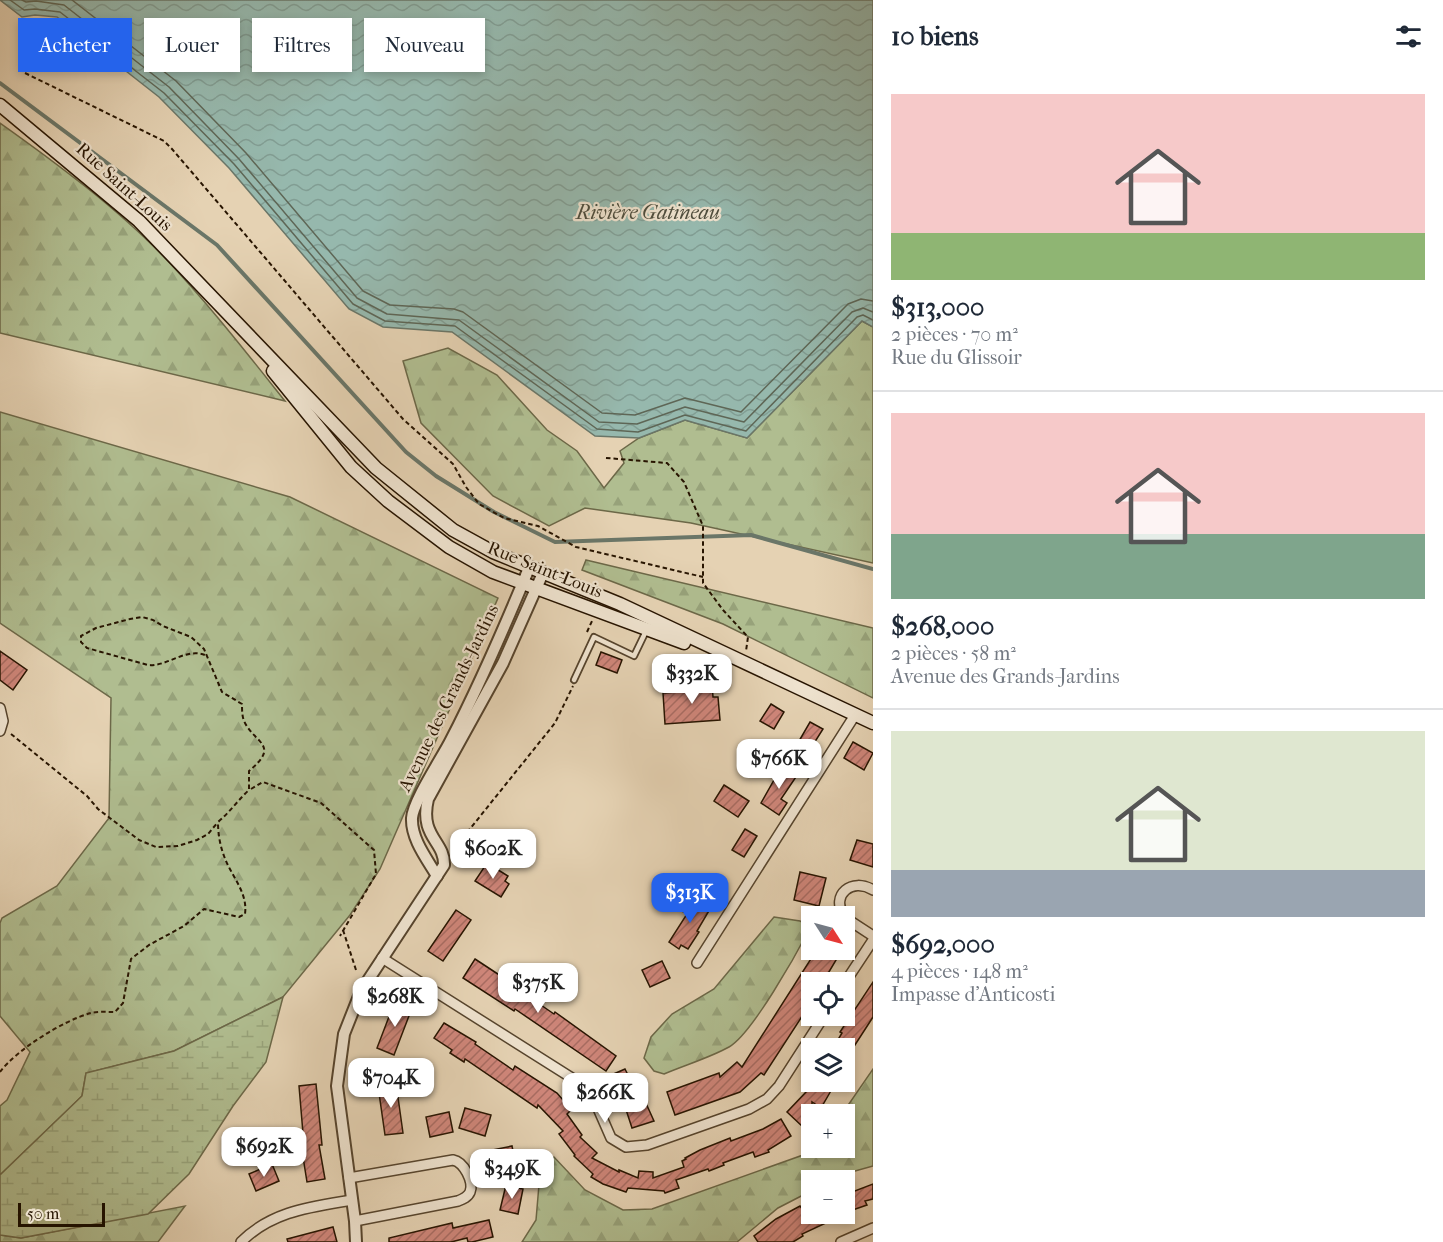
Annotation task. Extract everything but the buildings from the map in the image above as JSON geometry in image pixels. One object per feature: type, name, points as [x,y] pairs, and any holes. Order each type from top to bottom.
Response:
[{"type":"main road","name":"Rue Saint-Louis","points":[[0,105],[124,207],[349,442],[401,490],[470,541],[529,568],[620,604],[873,723]]},
{"type":"main road","name":"Rue Saint-Louis","points":[[217,302],[328,440],[371,485],[449,547],[493,572],[536,589],[745,664]]},
{"type":"street","name":"Avenue des Grands-Jardins","points":[[437,876],[414,835],[412,820],[414,809],[451,739],[529,568]]},
{"type":"street","name":"Avenue des Grands-Jardins","points":[[437,876],[444,861],[426,826],[425,815],[428,799],[503,663],[543,573]]},
{"type":"street","points":[[0,708],[3,721],[1,729]]},
{"type":"street","points":[[697,963],[855,715]]},
{"type":"street","points":[[356,1242],[337,1086],[341,1047],[353,1008],[382,958],[437,876]]},
{"type":"street","points":[[840,906],[842,894],[857,884],[873,890]]},
{"type":"street","points":[[852,972],[873,938],[855,925]]},
{"type":"street","points":[[382,958],[577,1080],[592,1096],[611,1138],[626,1147],[647,1144],[759,1105],[779,1086],[818,1026]]},
{"type":"street","points":[[349,1178],[453,1160],[465,1167],[471,1188],[467,1196],[458,1201],[355,1221]]},
{"type":"street","points":[[241,1242],[261,1225],[295,1210],[352,1200]]},
{"type":"street","points":[[841,1242],[873,1228]]},
{"type":"lane","points":[[574,680],[594,637],[634,656],[647,629]]},
{"type":"path","points":[[25,74],[164,141],[403,419],[453,464],[479,504],[504,518],[538,526],[576,547],[703,577]]},
{"type":"path","points":[[606,458],[667,463],[684,482],[704,526],[703,583],[748,637],[745,664]]},
{"type":"path","points":[[207,656],[191,653],[156,666],[148,665],[87,648],[81,642],[81,636],[110,624],[142,617],[191,637],[204,649],[207,656],[222,692],[242,704],[245,723],[261,741],[264,751],[260,762],[249,771],[249,790]]},
{"type":"path","points":[[584,639],[593,620]]},
{"type":"path","points":[[453,850],[555,723],[574,680]]},
{"type":"path","points":[[1,729],[87,796],[98,809],[139,840],[156,847],[178,846],[203,837],[238,800],[263,782],[321,803],[374,850],[376,874],[339,936]]},
{"type":"path","points":[[0,1072],[7,1062],[58,1027],[92,1013],[115,1012],[123,1003],[131,959],[149,945],[184,926],[204,909],[239,917],[245,914],[246,902],[224,856],[218,822]]},
{"type":"path","points":[[343,930],[356,970]]},
{"type":"green space","points":[[0,123],[85,186],[146,239],[211,309],[285,401],[0,333]]},
{"type":"green space","points":[[862,321],[873,327],[873,563],[691,523],[585,508],[549,526],[493,496],[421,423],[403,361],[448,348],[497,375],[547,430],[577,451],[604,488],[624,463],[620,451],[639,438],[685,420],[747,438]]},
{"type":"green space","points":[[0,412],[290,497],[498,598],[380,869],[350,915],[283,997],[174,1051],[86,1073],[82,1096],[0,1175],[0,1106],[7,1100],[30,1052],[0,1016],[0,923],[2,918],[57,886],[109,818],[111,698],[0,623]]},
{"type":"green space","points":[[586,560],[873,628],[873,698],[723,624],[582,570]]},
{"type":"green space","points":[[774,917],[801,922],[801,944],[773,992],[739,1039],[721,1051],[664,1074],[654,1071],[644,1058],[651,1037],[672,1014],[714,989]]},
{"type":"green space","points":[[283,997],[266,1062],[233,1106],[189,1174],[148,1214],[21,1238],[0,1235],[0,1175],[82,1096],[86,1073],[174,1051]]},
{"type":"green space","points":[[873,1069],[873,1166],[855,1171],[801,1170],[801,1196],[778,1208],[737,1242],[522,1242],[536,1220],[541,1161],[554,1157],[585,1190],[623,1210],[652,1209],[801,1156],[801,1158],[855,1158],[855,1104],[849,1104]]},
{"type":"green space","points":[[185,1206],[158,1242],[0,1242],[0,1235],[21,1238]]},
{"type":"water","name":"Rivière Gatineau","points":[[0,0],[873,0],[873,327],[862,321],[747,438],[685,420],[639,438],[595,436],[452,332],[383,327],[349,309],[229,168],[159,97],[127,72],[132,72],[132,18],[58,18],[35,15],[22,17]]},
{"type":"waterway","points":[[0,83],[217,245],[406,452],[436,476],[494,512],[555,542],[751,535],[873,569]]}]
